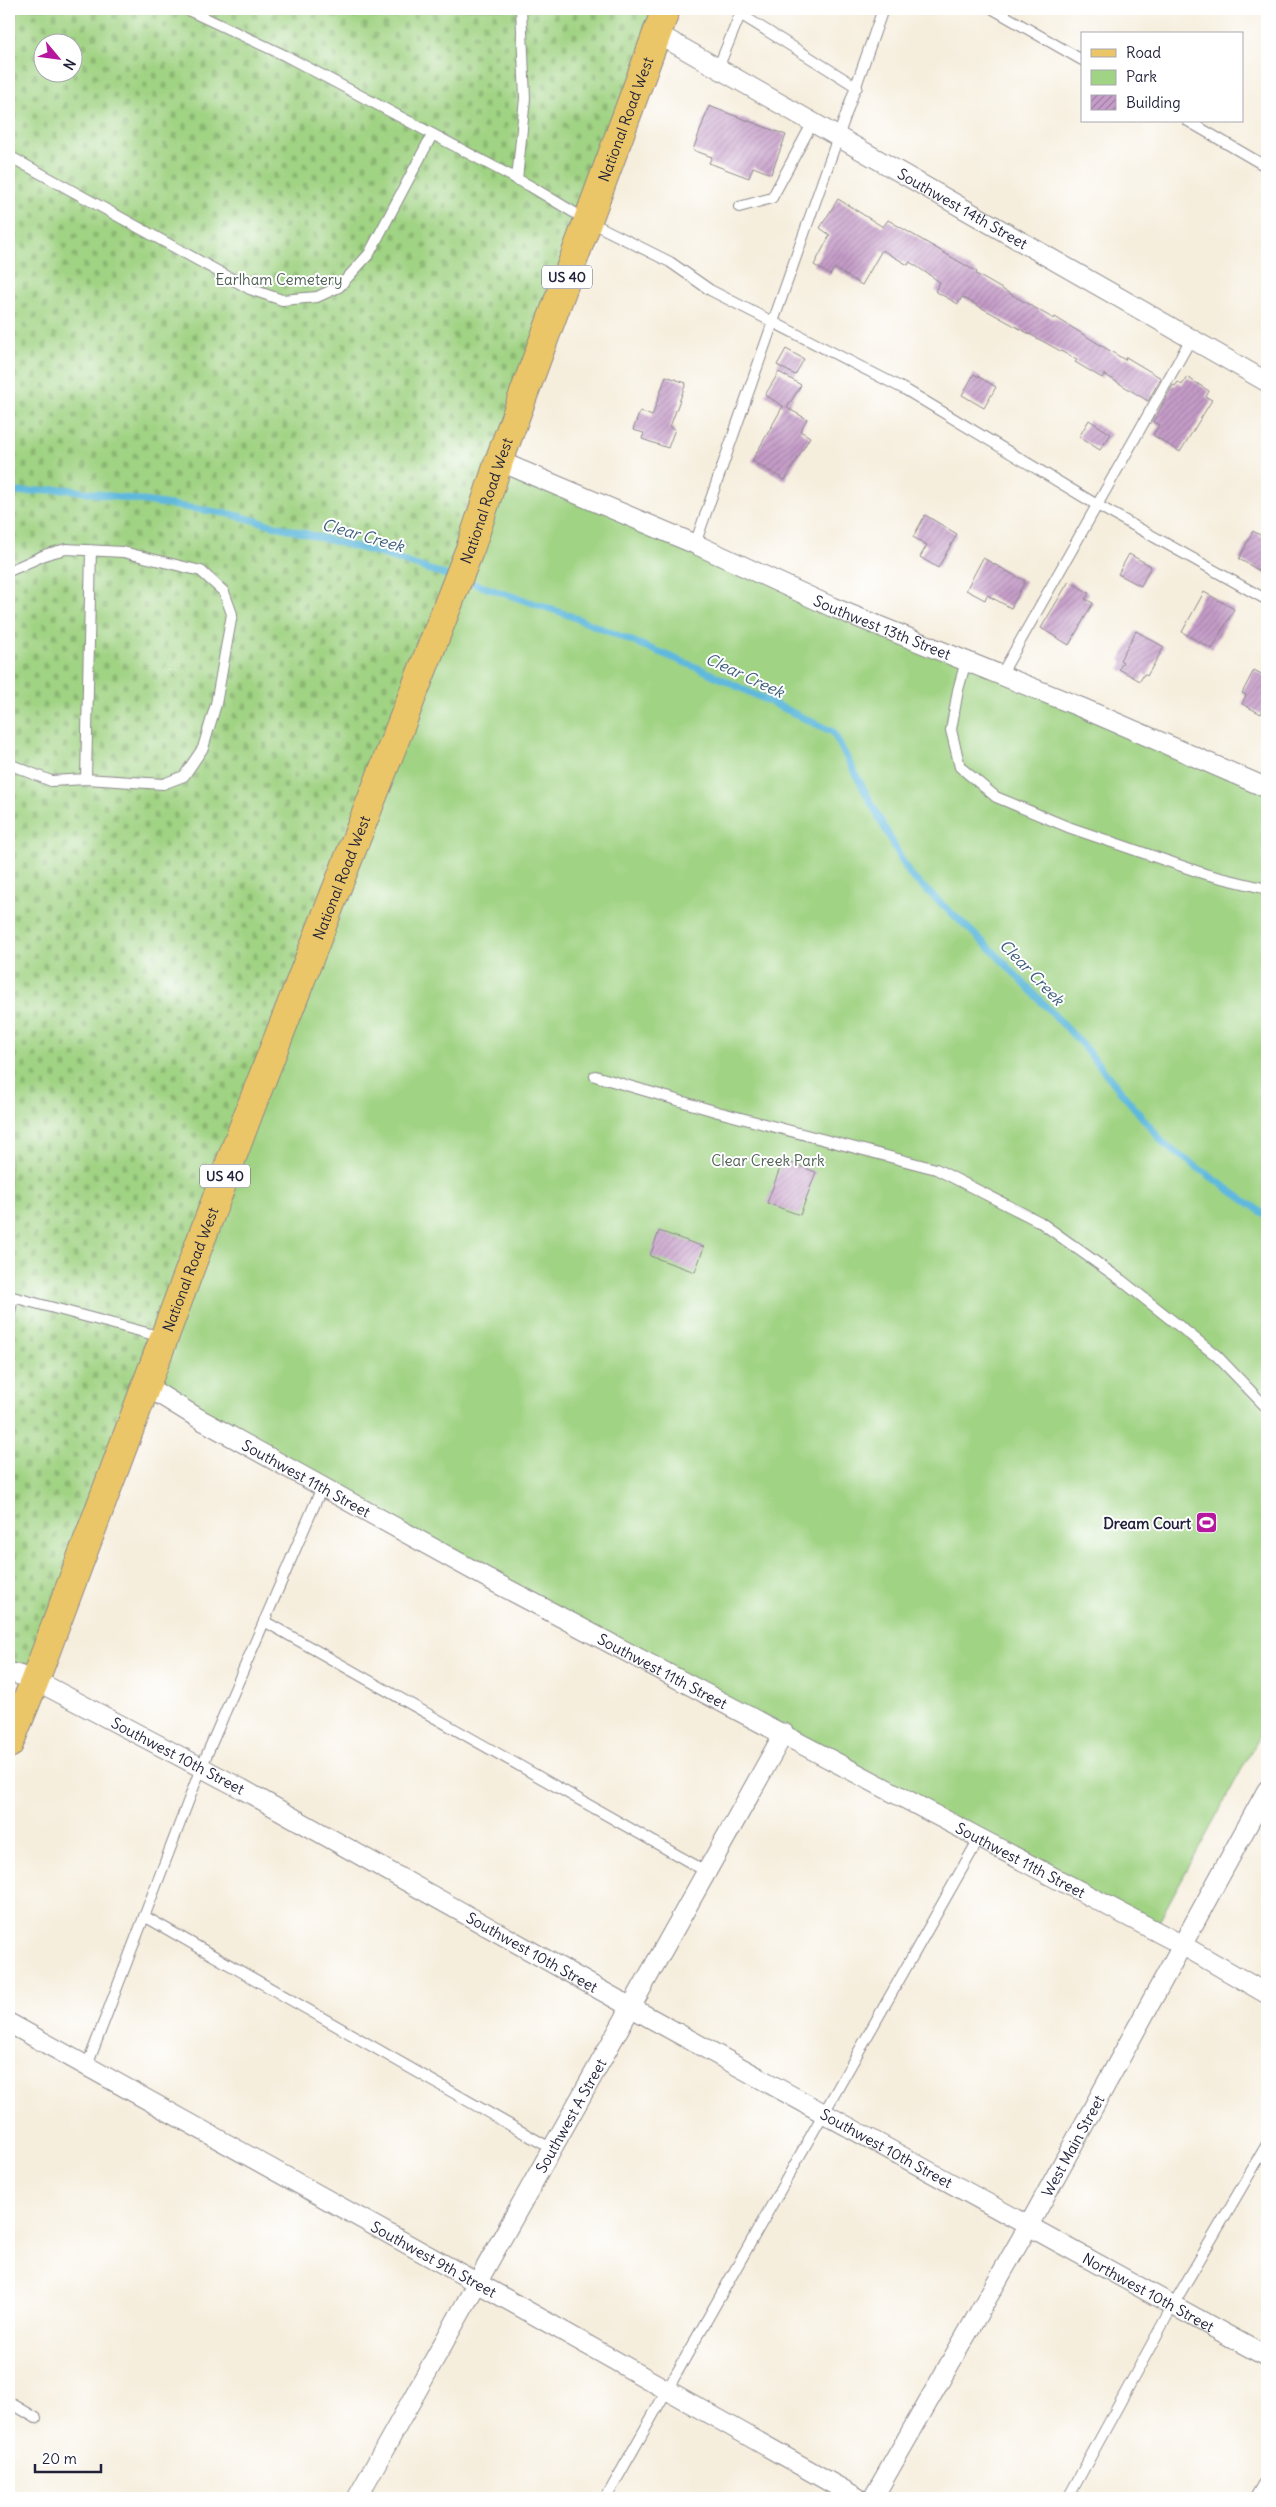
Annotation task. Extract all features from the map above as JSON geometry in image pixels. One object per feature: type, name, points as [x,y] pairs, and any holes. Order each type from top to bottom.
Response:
[{"type":"main road","name":"National Road West","points":[[9,1744],[165,1338],[251,1107],[471,546],[499,461],[662,21]]},
{"type":"street","name":"Southwest 14th Street","points":[[662,21],[718,68],[1267,382]]},
{"type":"street","name":"Southwest 13th Street","points":[[499,461],[694,544],[832,607],[1088,710],[1267,788]]},
{"type":"street","name":"Southwest 11th Street","points":[[146,1386],[198,1418],[323,1485],[498,1584],[980,1837],[1184,1946],[1267,1994]]},
{"type":"street","name":"Southwest 10th Street","points":[[9,1672],[35,1680],[201,1768],[1029,2225]]},
{"type":"street","name":"Southwest A Street","points":[[357,2498],[784,1733]]},
{"type":"street","name":"West Main Street","points":[[873,2498],[1029,2225],[1184,1946],[1267,1790]]},
{"type":"street","name":"Southwest 9th Street","points":[[9,2023],[477,2283],[858,2498]]},
{"type":"street","name":"Northwest 10th Street","points":[[1029,2225],[1267,2358]]},
{"type":"street","points":[[1260,2498],[1267,2486]]},
{"type":"lane","points":[[186,9],[286,56],[517,180],[588,221],[670,262],[710,290],[906,390],[1097,505],[1267,600]]},
{"type":"lane","points":[[517,180],[525,98],[521,9]]},
{"type":"lane","points":[[694,544],[884,9]]},
{"type":"lane","points":[[993,9],[1081,59]]},
{"type":"lane","points":[[718,68],[742,11],[857,86]]},
{"type":"lane","points":[[739,207],[772,198],[813,122]]},
{"type":"lane","points":[[1190,122],[1267,167]]},
{"type":"lane","points":[[9,156],[250,290],[282,300],[317,297],[338,286],[369,254],[432,135]]},
{"type":"lane","points":[[1001,675],[1191,339]]},
{"type":"lane","points":[[9,571],[47,554],[66,549],[123,552],[201,571],[224,592],[232,614],[216,704],[203,748],[184,776],[162,784],[86,779],[52,781],[9,764]]},
{"type":"lane","points":[[86,779],[92,550]]},
{"type":"lane","points":[[966,661],[958,690],[951,730],[960,767],[996,797],[1068,827],[1205,874],[1267,889]]},
{"type":"lane","points":[[595,1076],[718,1112],[936,1169],[1040,1222],[1121,1280],[1217,1356],[1267,1408]]},
{"type":"lane","points":[[9,1317],[11,1296],[165,1338]]},
{"type":"lane","points":[[87,2066],[201,1768],[323,1485]]},
{"type":"lane","points":[[264,1621],[706,1872]]},
{"type":"lane","points":[[606,2498],[980,1837]]},
{"type":"lane","points":[[144,1916],[552,2149]]},
{"type":"lane","points":[[1068,2498],[1173,2305],[1267,2144]]},
{"type":"lane","points":[[9,2402],[36,2418]]},
{"type":"green space","name":"Earlham Cemetery","points":[[9,9],[666,9],[35,1680],[9,1665]]},
{"type":"green space","name":"Clear Creek Park","points":[[499,461],[1267,788],[1267,1723],[1154,1930],[146,1386]]},
{"type":"building","points":[[709,106],[786,135],[771,174],[753,167],[749,178],[709,163],[712,157],[693,150]]},
{"type":"building","points":[[838,199],[883,227],[888,220],[977,272],[976,274],[1054,319],[1055,317],[1125,360],[1126,357],[1161,378],[1148,401],[1104,374],[1102,378],[1075,362],[1077,360],[962,297],[958,304],[935,291],[940,282],[910,262],[908,265],[882,250],[862,285],[834,268],[830,275],[814,265],[830,235],[820,228]]},
{"type":"building","points":[[786,349],[804,359],[795,375],[777,365]]},
{"type":"building","points":[[779,372],[801,385],[787,408],[807,419],[800,431],[810,437],[785,480],[752,461],[783,406],[765,395]]},
{"type":"building","points":[[974,374],[996,387],[984,408],[962,395]]},
{"type":"building","points":[[666,376],[686,383],[670,427],[675,429],[668,448],[642,439],[644,433],[633,430],[640,411],[652,416]]},
{"type":"building","points":[[1187,377],[1209,391],[1206,397],[1212,400],[1180,452],[1153,435],[1159,425],[1153,422],[1173,385],[1175,386],[1178,382],[1182,385]]},
{"type":"building","points":[[1089,420],[1111,434],[1100,450],[1079,437]]},
{"type":"building","points":[[925,515],[957,534],[938,568],[920,557],[927,545],[913,537]]},
{"type":"building","points":[[1253,531],[1267,539],[1267,575],[1239,559]]},
{"type":"building","points":[[1129,554],[1151,566],[1141,586],[1118,574]]},
{"type":"building","points":[[983,558],[1025,581],[1011,608],[987,595],[985,600],[966,590]]},
{"type":"building","points":[[1069,581],[1089,593],[1085,599],[1093,603],[1069,645],[1041,628]]},
{"type":"building","points":[[1204,592],[1234,609],[1212,649],[1182,632]]},
{"type":"building","points":[[1136,631],[1164,647],[1147,676],[1144,674],[1140,681],[1119,669],[1123,662],[1120,660]]},
{"type":"building","points":[[1254,670],[1267,677],[1267,700],[1261,714],[1242,704],[1246,695],[1242,693]]},
{"type":"building","points":[[783,1160],[816,1172],[800,1215],[767,1203]]},
{"type":"building","points":[[659,1231],[704,1247],[695,1272],[650,1256]]},
{"type":"waterway","name":"Clear Creek","points":[[9,493],[65,489],[230,514],[375,552],[452,577]]},
{"type":"waterway","name":"Clear Creek","points":[[463,580],[563,613],[703,670],[833,732],[910,875],[993,951],[1080,1042],[1165,1145],[1267,1216]]},
{"type":"place","name":"Dream Court","points":[[1207,1523]]}]
